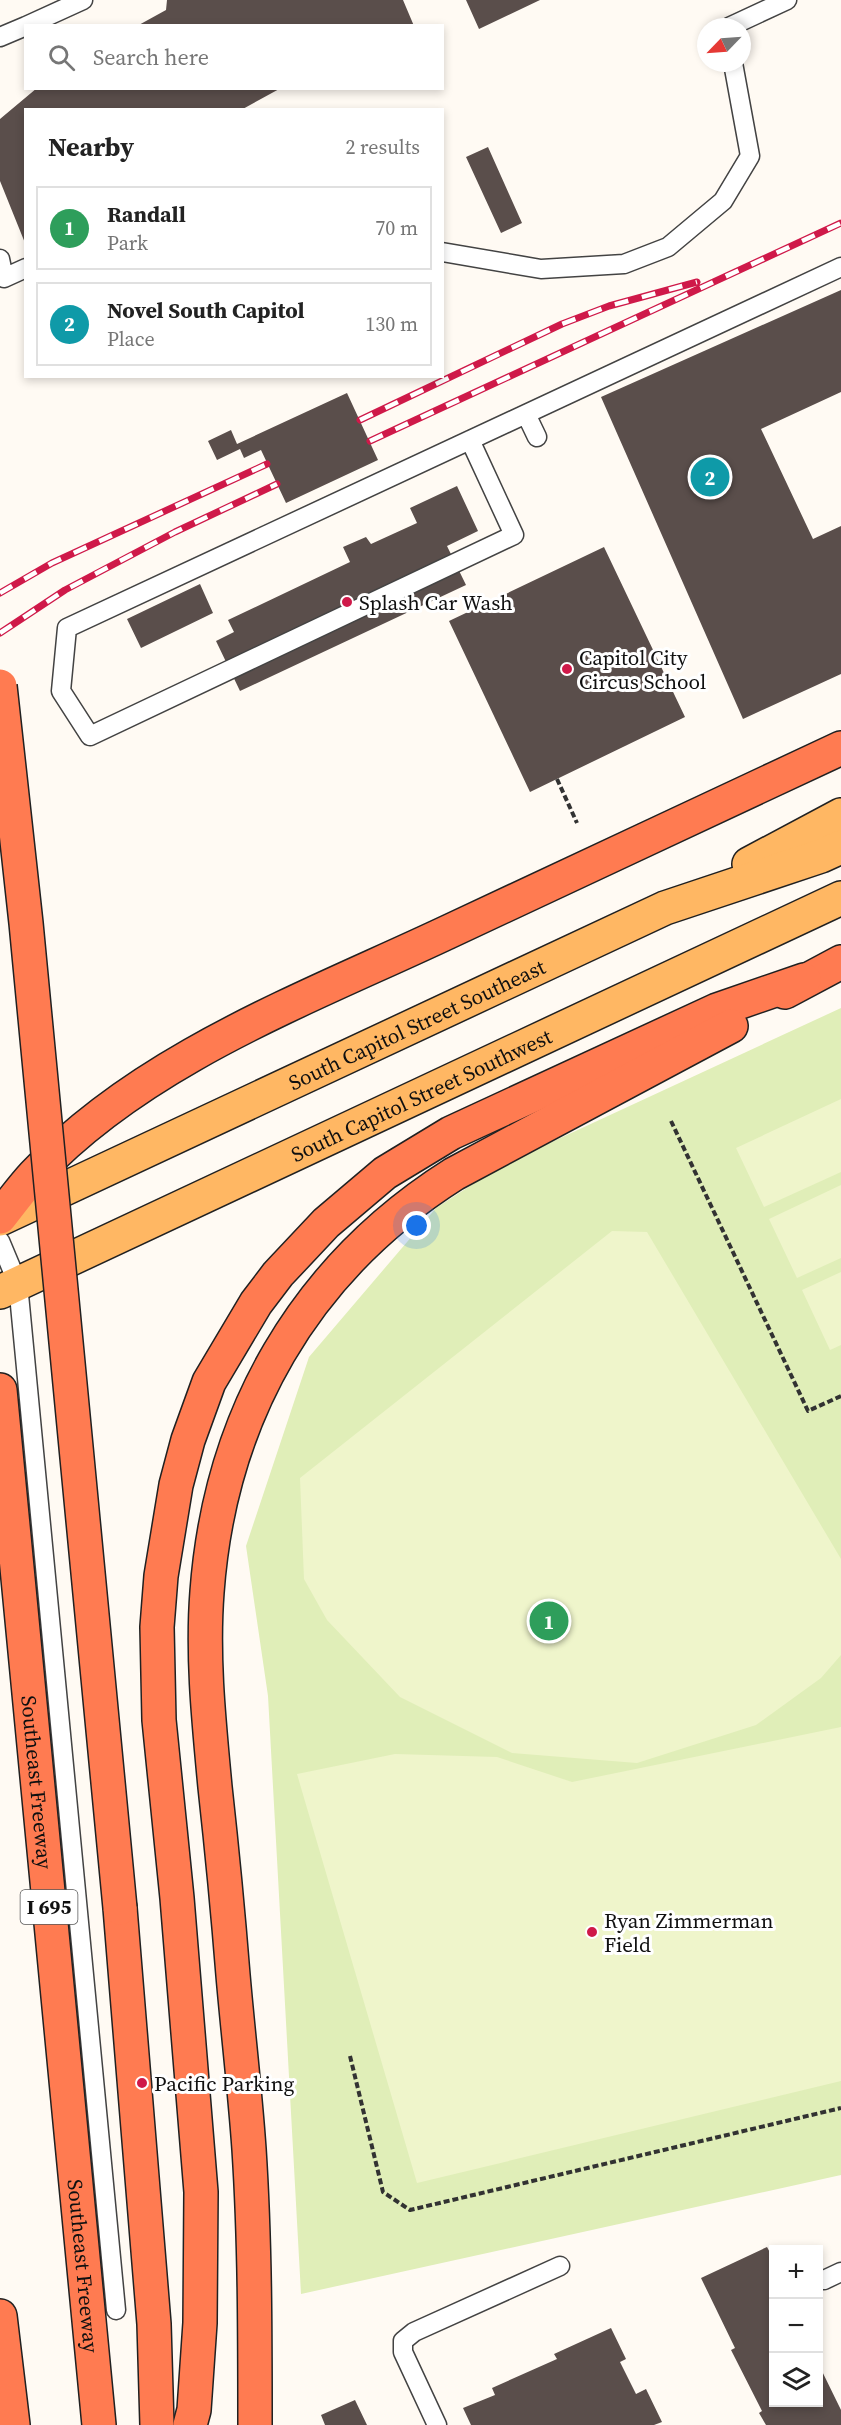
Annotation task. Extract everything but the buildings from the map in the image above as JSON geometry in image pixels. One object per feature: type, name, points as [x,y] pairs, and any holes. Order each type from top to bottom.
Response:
[{"type":"highway","points":[[0,686],[24,900],[120,1908],[154,2324],[158,2418]]},
{"type":"highway","points":[[0,1218],[34,1174],[117,1104],[182,1061],[350,978],[841,748]]},
{"type":"highway","points":[[255,2425],[249,2150],[208,1718],[207,1592],[224,1493],[236,1450],[256,1397],[279,1352],[320,1291],[367,1240],[426,1191],[486,1156],[728,1028],[804,980],[841,962]]},
{"type":"highway","points":[[192,2418],[202,2256],[201,2192],[177,1898],[159,1720],[157,1627],[167,1531],[188,1440],[209,1382],[250,1313],[278,1274],[326,1223],[385,1173],[451,1133],[685,1024],[717,1010],[804,980]]},
{"type":"highway","name":"Southeast Freeway","points":[[0,1390],[99,2425]]},
{"type":"highway","points":[[0,2316],[13,2425]]},
{"type":"main road","points":[[665,908],[841,815]]},
{"type":"main road","name":"South Capitol Street Southeast","points":[[0,1218],[665,908],[821,856],[841,847]]},
{"type":"main road","name":"South Capitol Street Southwest","points":[[9,1288],[841,898]]},
{"type":"lane","points":[[30,24],[83,0]]},
{"type":"lane","points":[[748,18],[787,0]]},
{"type":"lane","points":[[0,37],[24,27]]},
{"type":"lane","points":[[444,252],[541,269],[624,264],[668,247],[723,201],[750,156],[736,72]]},
{"type":"lane","points":[[0,259],[4,278],[24,269]]},
{"type":"lane","points":[[470,440],[514,535],[90,736],[61,691],[67,628],[470,440],[526,414],[841,267]]},
{"type":"lane","points":[[526,414],[537,437]]},
{"type":"lane","points":[[0,1241],[9,1288],[116,2310]]},
{"type":"lane","points":[[437,2425],[403,2352],[403,2341],[414,2332],[560,2266]]},
{"type":"lane","points":[[824,2280],[841,2272]]},
{"type":"path","points":[[557,779],[577,823]]},
{"type":"path","points":[[671,1120],[808,1411],[841,1396]]},
{"type":"path","points":[[350,2056],[383,2192],[410,2210],[841,2108]]},
{"type":"green space","points":[[841,1008],[841,2175],[301,2294],[268,1696],[246,1546],[309,1357],[436,1208],[504,1164]]},
{"type":"green space","points":[[841,1099],[841,1172],[764,1207],[736,1148]]},
{"type":"green space","points":[[841,1185],[841,1258],[797,1278],[769,1219]]},
{"type":"green space","points":[[612,1231],[647,1232],[841,1559],[841,1655],[821,1678],[756,1725],[637,1763],[512,1753],[400,1697],[327,1620],[304,1579],[300,1478]]},
{"type":"green space","points":[[841,1272],[841,1345],[830,1350],[802,1290]]},
{"type":"green space","name":"Ryan Zimmerman Field","points":[[841,1727],[841,2081],[417,2183],[297,1774],[395,1754],[497,1757],[572,1782]]},
{"type":"railway","points":[[370,441],[841,223]]},
{"type":"railway","points":[[360,420],[562,324],[609,306],[697,282]]},
{"type":"railway","points":[[0,593],[52,563],[267,464]]},
{"type":"railway","points":[[0,633],[65,590],[175,532],[277,484]]},
{"type":"place","name":"Novel South Capitol","points":[[710,477]]},
{"type":"place","name":"Splash Car Wash","points":[[347,602]]},
{"type":"place","name":"Capitol City Circus School","points":[[567,669]]},
{"type":"place","name":"Randall","points":[[549,1621]]},
{"type":"place","name":"Ryan Zimmerman Field","points":[[592,1932]]},
{"type":"place","name":"Pacific Parking","points":[[142,2083]]}]
